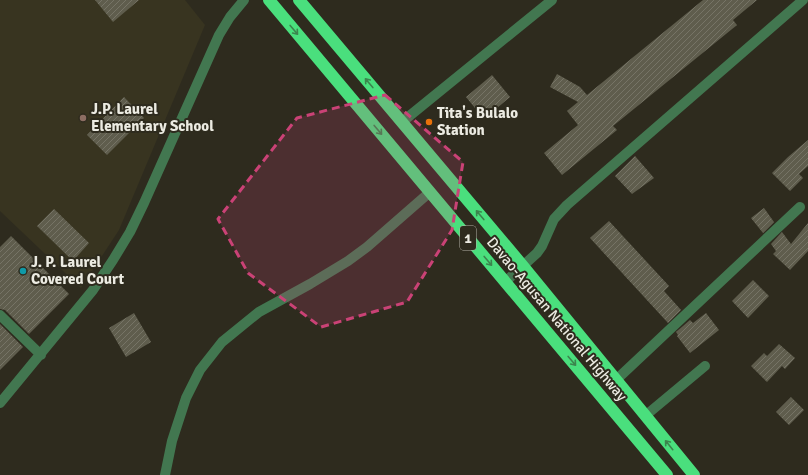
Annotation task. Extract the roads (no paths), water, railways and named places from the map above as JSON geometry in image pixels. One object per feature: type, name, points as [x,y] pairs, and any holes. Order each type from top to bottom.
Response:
[{"type":"highway","name":"Davao-Agusan National Highway","points":[[269,0],[667,475]]},
{"type":"highway","name":"Davao-Agusan National Highway","points":[[303,1],[694,475]]},
{"type":"street","points":[[0,403],[93,290],[130,232],[212,49],[230,17],[244,0]]},
{"type":"street","points":[[402,122],[552,0]]},
{"type":"street","points":[[505,282],[540,250],[554,219],[567,205],[803,0]]},
{"type":"street","points":[[165,475],[172,441],[186,398],[200,370],[222,342],[259,312],[348,261],[367,247],[430,192]]},
{"type":"street","points":[[616,380],[800,206]]},
{"type":"street","points":[[0,315],[41,355]]},
{"type":"street","points":[[645,416],[705,366]]},
{"type":"place","name":"J.P. Laurel Elementary School","points":[[83,118]]},
{"type":"place","name":"Tita's Bulalo Station","points":[[429,122]]},
{"type":"place","name":"J. P. Laurel Covered Court","points":[[23,271]]}]
